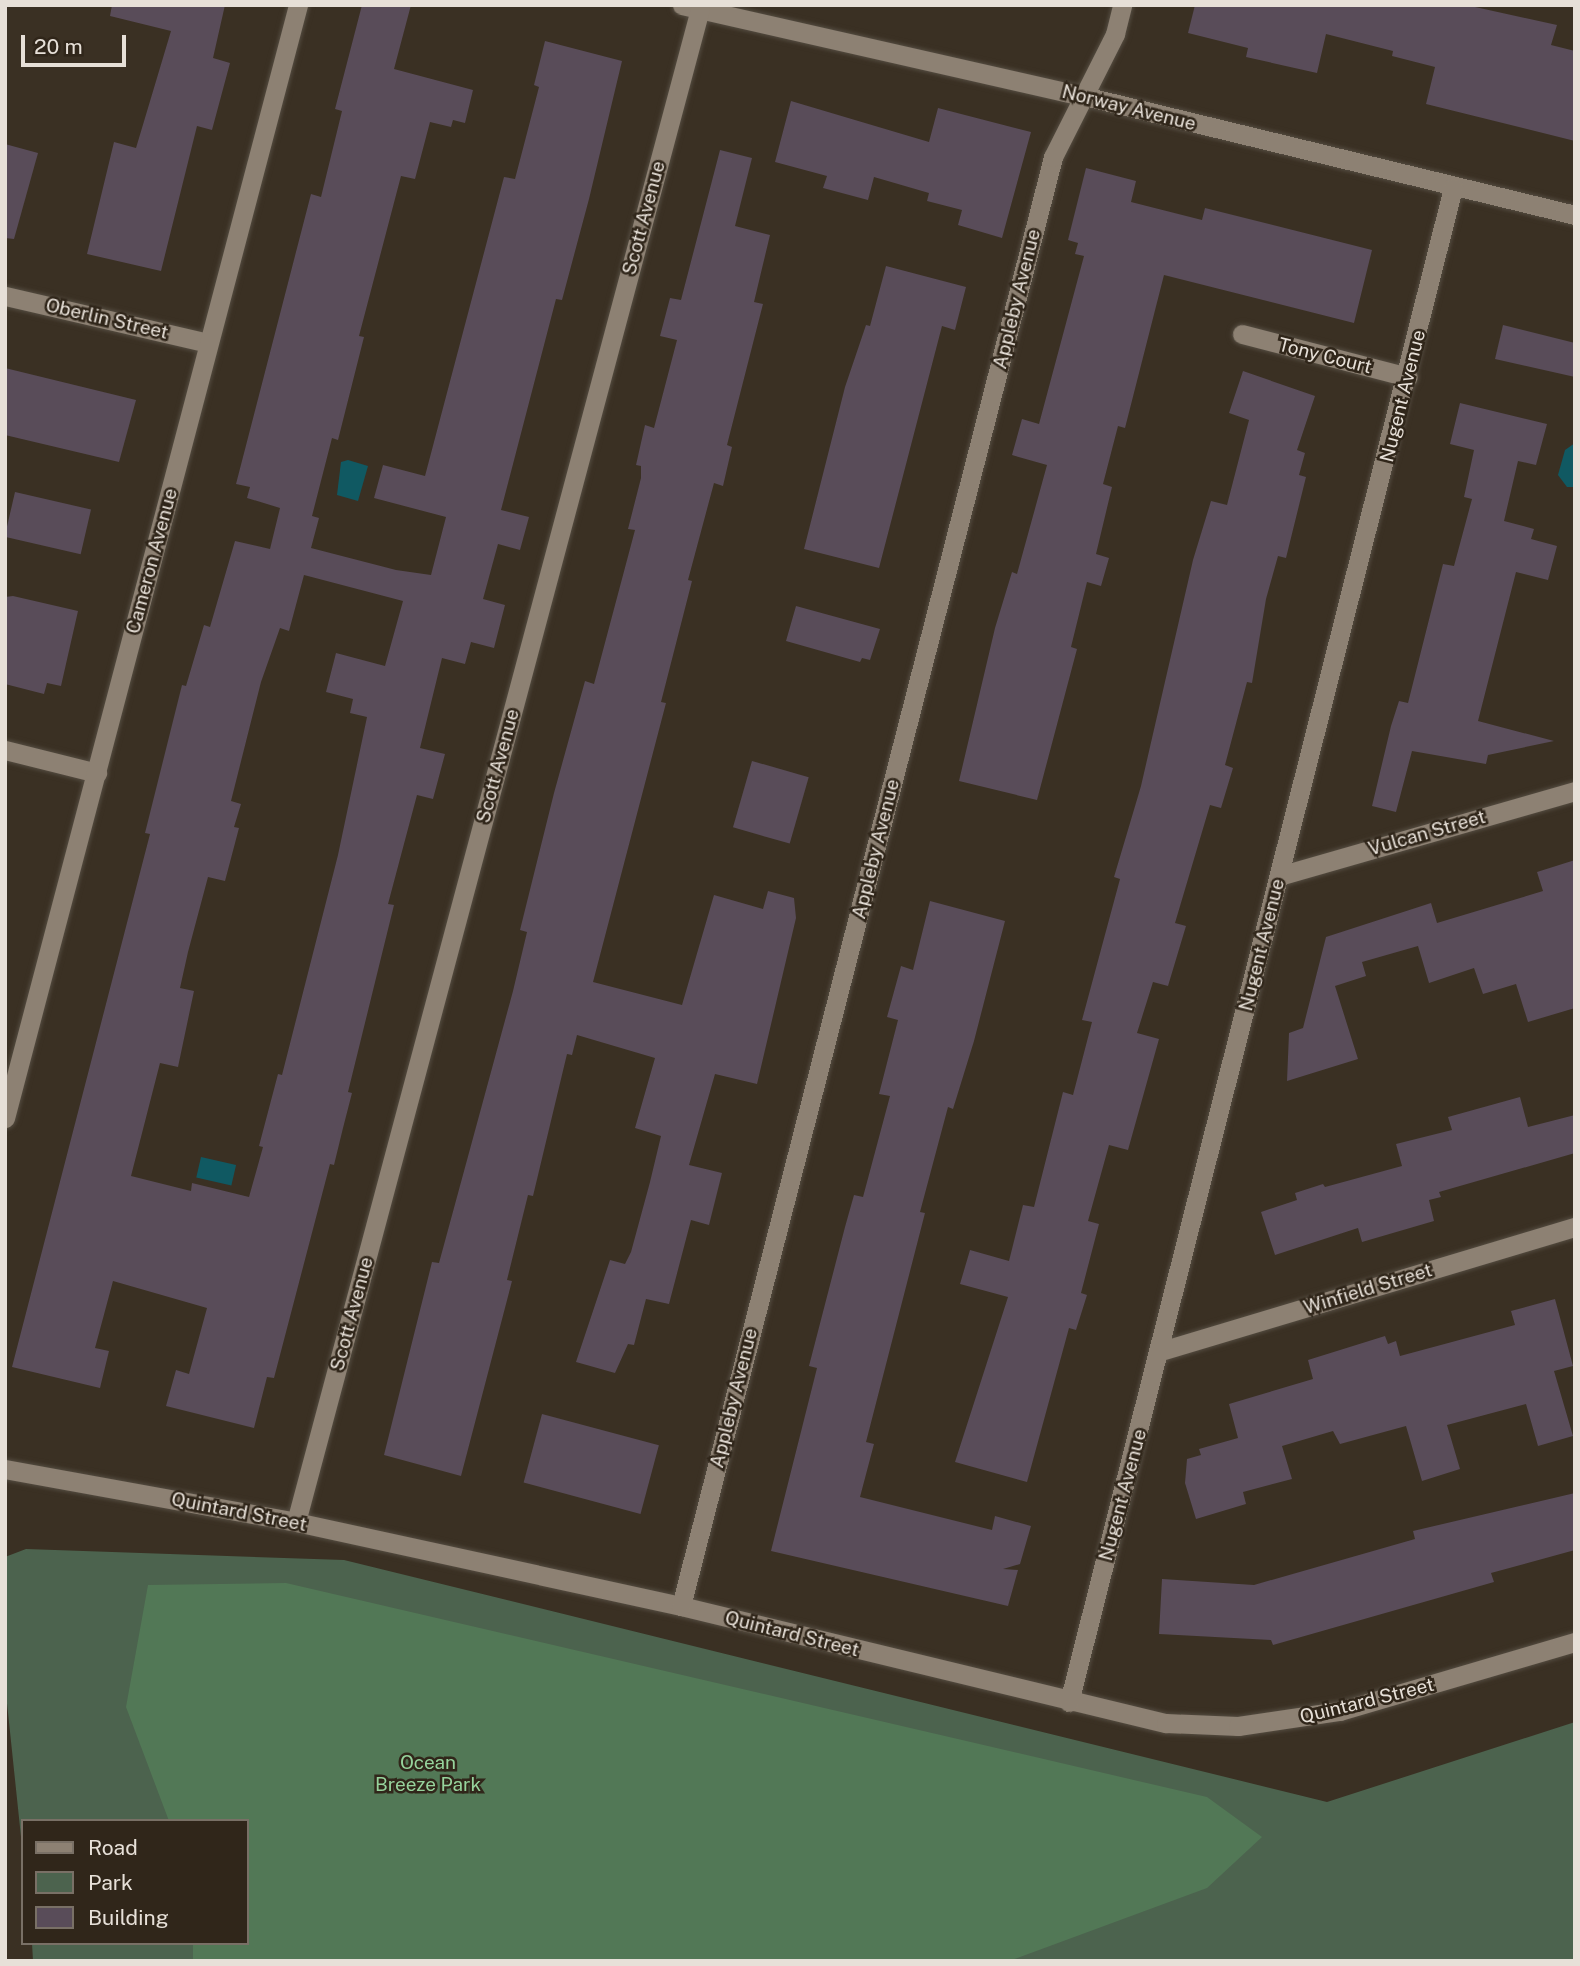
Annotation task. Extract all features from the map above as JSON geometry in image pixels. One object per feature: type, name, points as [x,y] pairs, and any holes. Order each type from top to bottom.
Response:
[{"type":"street","name":"Cameron Avenue","points":[[5,1118],[298,5]]},
{"type":"street","name":"Appleby Avenue","points":[[681,1606],[1054,157],[1115,34],[1122,5]]},
{"type":"street","name":"Norway Avenue","points":[[691,7],[1084,96],[1453,188],[1575,215]]},
{"type":"street","name":"Scott Avenue","points":[[296,1522],[691,7]]},
{"type":"street","name":"Nugent Avenue","points":[[1069,1702],[1161,1351],[1279,876],[1408,377],[1453,188]]},
{"type":"street","name":"Oberlin Street","points":[[5,296],[208,342]]},
{"type":"street","name":"Tony Court","points":[[1242,334],[1408,377]]},
{"type":"street","points":[[5,750],[97,773]]},
{"type":"street","name":"Vulcan Street","points":[[1279,876],[1575,791]]},
{"type":"street","name":"Winfield Street","points":[[1161,1351],[1575,1227]]},
{"type":"street","name":"Quintard Street","points":[[5,1469],[296,1522],[681,1606],[1069,1702],[1166,1723],[1238,1726],[1282,1721],[1415,1691],[1575,1642]]},
{"type":"green space","name":"Ocean Breeze Park","points":[[26,1549],[344,1560],[1327,1802],[1575,1722],[1575,1961],[33,1961],[32,1945],[248,1945],[248,1819],[21,1819],[21,1837],[5,1684],[5,1557]]},
{"type":"green space","name":"Ocean Breeze Park","points":[[286,1583],[1207,1797],[1262,1837],[1207,1888],[1009,1961],[193,1961],[193,1945],[248,1945],[248,1819],[168,1819],[126,1707],[148,1585]]},
{"type":"water","points":[[1575,443],[1575,487],[1567,487],[1558,475],[1565,450]]},
{"type":"water","points":[[348,460],[368,466],[358,501],[337,495],[341,462]]},
{"type":"water","points":[[201,1157],[236,1165],[231,1186],[196,1177]]},
{"type":"building","points":[[112,5],[225,5],[213,58],[230,63],[212,130],[197,126],[161,271],[87,254],[114,142],[136,148],[171,31],[110,16]]},
{"type":"building","points":[[362,5],[411,5],[394,69],[473,90],[465,123],[453,120],[451,127],[430,122],[415,179],[401,176],[359,336],[364,337],[338,440],[332,438],[312,516],[319,518],[311,548],[396,570],[431,575],[446,517],[374,498],[383,465],[425,476],[504,177],[515,179],[539,87],[534,85],[545,41],[622,61],[562,300],[556,299],[501,510],[529,517],[520,550],[498,544],[483,599],[505,605],[494,648],[471,642],[465,664],[442,658],[420,748],[445,754],[433,799],[417,795],[388,904],[394,905],[348,1092],[352,1093],[334,1165],[330,1164],[274,1378],[267,1377],[254,1428],[166,1406],[176,1370],[189,1374],[207,1308],[113,1281],[95,1348],[109,1351],[100,1388],[12,1367],[150,834],[145,833],[182,685],[186,686],[204,625],[210,627],[235,541],[270,549],[280,508],[247,498],[250,487],[236,484],[311,194],[321,197],[342,111],[335,109]],"holes":[[[304,575],[403,601],[385,666],[336,653],[326,692],[353,699],[350,713],[367,717],[338,855],[282,1075],[278,1074],[259,1146],[263,1147],[249,1197],[192,1183],[191,1191],[131,1176],[160,1063],[178,1067],[194,991],[180,988],[188,952],[208,877],[225,881],[239,828],[234,827],[241,804],[231,801],[261,682],[280,628],[289,631]]]},
{"type":"building","points":[[1195,5],[1466,5],[1557,25],[1551,45],[1575,51],[1575,141],[1426,104],[1435,67],[1392,56],[1393,51],[1326,34],[1317,73],[1246,57],[1248,48],[1188,33]]},
{"type":"building","points":[[791,101],[929,142],[938,108],[1031,132],[1002,238],[958,225],[962,210],[927,201],[929,193],[874,177],[868,200],[823,188],[827,176],[775,162]]},
{"type":"building","points":[[5,144],[38,153],[14,239],[5,238]]},
{"type":"building","points":[[720,150],[752,158],[735,226],[770,235],[754,302],[763,304],[727,445],[732,447],[723,486],[714,483],[688,580],[692,581],[661,702],[666,703],[593,982],[682,1005],[714,895],[763,909],[768,891],[794,898],[796,918],[757,1084],[715,1074],[689,1165],[722,1173],[709,1225],[691,1220],[669,1304],[646,1299],[634,1345],[628,1344],[615,1373],[576,1362],[610,1260],[625,1264],[631,1252],[650,1182],[661,1136],[635,1128],[655,1058],[577,1035],[572,1055],[567,1054],[533,1196],[528,1195],[507,1280],[512,1281],[461,1476],[384,1455],[432,1262],[439,1263],[513,991],[527,932],[520,930],[554,793],[585,681],[594,684],[635,530],[628,529],[641,478],[641,466],[636,465],[645,425],[654,428],[677,340],[660,336],[670,298],[681,300]]},
{"type":"building","points":[[1086,168],[1136,181],[1131,202],[1202,220],[1205,208],[1372,250],[1354,323],[1164,275],[1125,428],[1118,426],[1103,484],[1112,487],[1096,554],[1109,558],[1101,586],[1087,582],[1071,647],[1077,649],[1037,800],[959,781],[995,628],[1012,572],[1017,574],[1047,465],[1012,455],[1022,419],[1039,424],[1084,256],[1075,254],[1078,243],[1068,240]]},
{"type":"building","points":[[886,266],[966,287],[955,330],[942,326],[879,568],[804,549],[845,387],[866,325],[870,326]]},
{"type":"building","points":[[1503,325],[1575,343],[1575,377],[1495,359]]},
{"type":"building","points":[[5,368],[136,400],[119,462],[5,435]]},
{"type":"building","points":[[1243,371],[1315,396],[1297,450],[1305,453],[1299,475],[1306,477],[1286,558],[1278,556],[1266,599],[1252,683],[1247,682],[1225,765],[1233,768],[1221,808],[1210,805],[1175,923],[1186,926],[1168,986],[1153,982],[1137,1033],[1159,1039],[1128,1150],[1109,1145],[1088,1221],[1099,1224],[1081,1293],[1087,1295],[1076,1330],[1069,1328],[1027,1482],[955,1462],[1008,1297],[960,1284],[970,1250],[1009,1261],[1023,1205],[1034,1207],[1063,1092],[1073,1095],[1092,1022],[1082,1020],[1120,879],[1114,877],[1141,786],[1193,560],[1211,501],[1227,505],[1249,420],[1229,413]]},
{"type":"building","points":[[1460,403],[1547,424],[1536,465],[1518,461],[1504,521],[1534,529],[1531,539],[1557,546],[1548,580],[1516,572],[1478,721],[1554,741],[1488,755],[1486,764],[1412,751],[1396,812],[1372,806],[1391,726],[1399,701],[1408,703],[1443,564],[1454,566],[1472,499],[1464,497],[1474,450],[1450,444]]},
{"type":"building","points":[[15,492],[91,510],[81,554],[5,537]]},
{"type":"building","points":[[13,596],[78,611],[61,686],[47,683],[44,694],[5,684],[5,597]]},
{"type":"building","points":[[796,606],[880,629],[870,660],[862,658],[860,662],[786,641]]},
{"type":"building","points":[[752,761],[809,777],[790,844],[733,827]]},
{"type":"building","points":[[1575,860],[1575,1008],[1528,1022],[1516,984],[1483,994],[1474,968],[1429,983],[1418,946],[1362,962],[1366,976],[1335,986],[1358,1059],[1287,1081],[1289,1033],[1303,1028],[1326,937],[1431,903],[1437,923],[1543,891],[1537,872]]},
{"type":"building","points":[[930,901],[1005,921],[974,1041],[953,1109],[948,1107],[920,1212],[925,1213],[866,1442],[874,1444],[860,1497],[992,1530],[995,1516],[1031,1526],[1020,1564],[1003,1569],[1018,1570],[1008,1606],[771,1551],[817,1368],[809,1366],[845,1227],[854,1195],[863,1197],[890,1096],[879,1094],[898,1020],[887,1017],[901,966],[913,970]]},
{"type":"building","points":[[1520,1097],[1528,1127],[1575,1115],[1575,1153],[1439,1192],[1441,1197],[1429,1200],[1434,1221],[1362,1242],[1358,1228],[1275,1255],[1261,1212],[1297,1200],[1295,1193],[1402,1166],[1396,1144],[1452,1130],[1448,1117]]},
{"type":"building","points":[[1555,1299],[1573,1366],[1554,1371],[1573,1436],[1538,1446],[1526,1404],[1447,1425],[1460,1469],[1422,1481],[1406,1426],[1340,1444],[1333,1431],[1282,1446],[1292,1479],[1243,1492],[1246,1504],[1196,1519],[1185,1483],[1187,1459],[1201,1455],[1199,1449],[1238,1438],[1229,1404],[1313,1379],[1308,1360],[1385,1336],[1388,1344],[1396,1341],[1400,1356],[1515,1325],[1511,1311]]},
{"type":"building","points":[[542,1414],[659,1445],[641,1514],[524,1483]]},
{"type":"building","points":[[1575,1493],[1575,1550],[1491,1573],[1494,1582],[1273,1645],[1271,1640],[1159,1634],[1162,1579],[1254,1585],[1415,1539],[1413,1531]]}]
